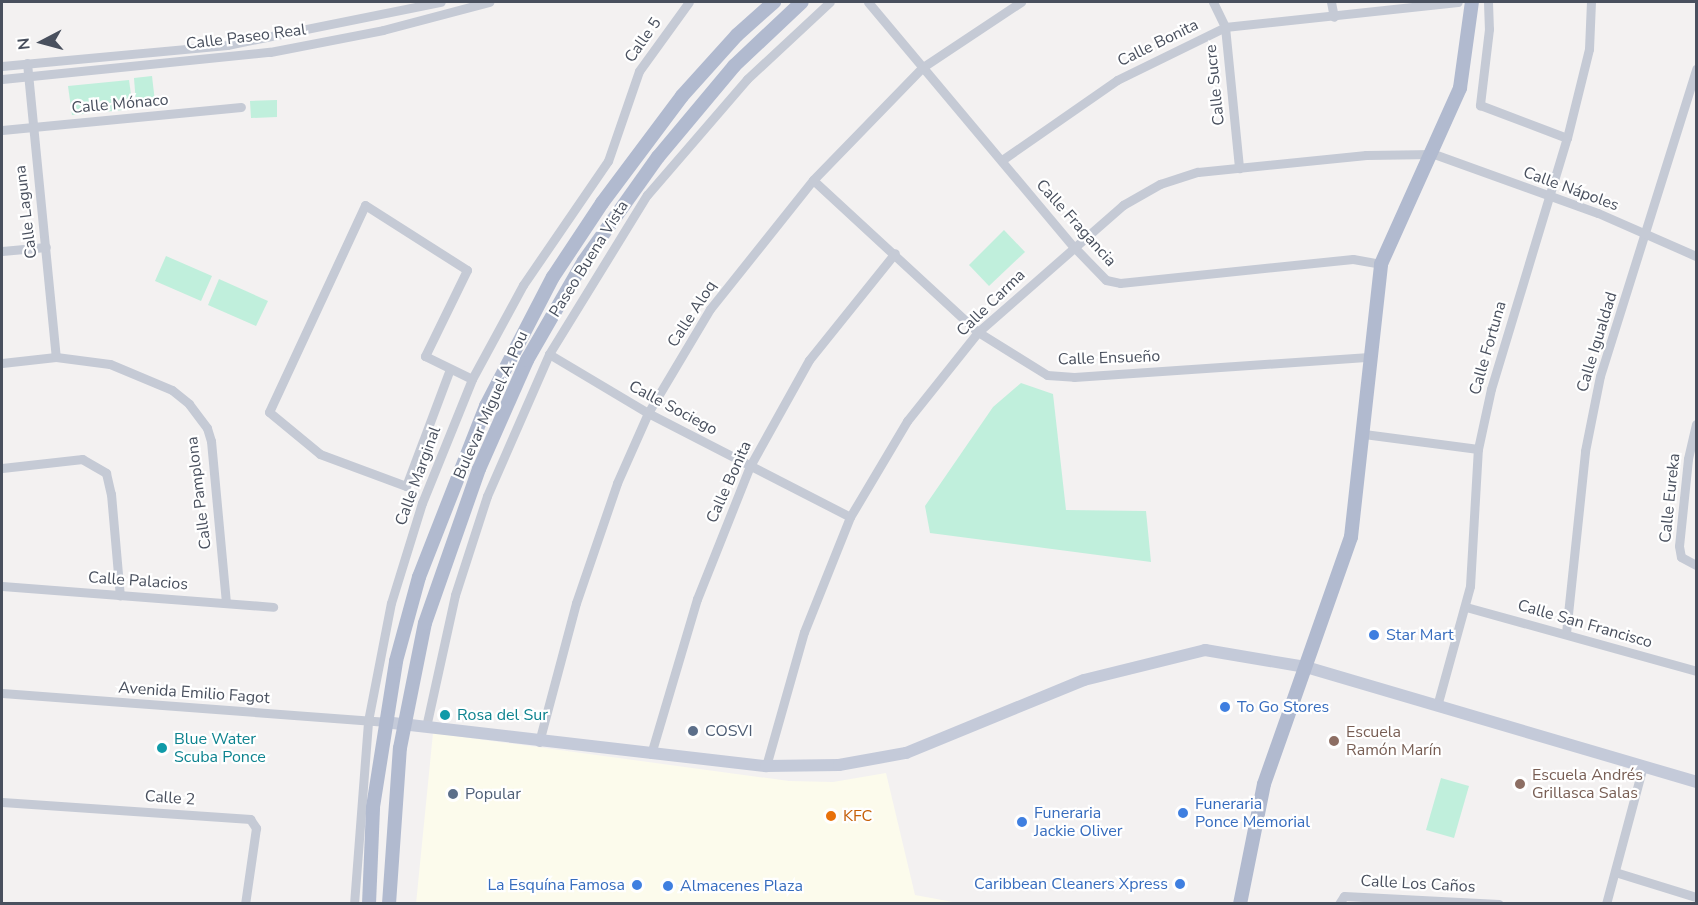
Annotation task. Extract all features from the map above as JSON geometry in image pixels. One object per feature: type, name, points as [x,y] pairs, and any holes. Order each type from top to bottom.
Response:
[{"type":"main road","name":"Bulevar Miguel A. Pou","points":[[369,903],[373,807],[384,722],[396,661],[419,577],[486,406],[520,336],[574,244],[644,144],[710,64],[774,2]]},
{"type":"main road","name":"Bulevar Miguel A. Pou","points":[[389,903],[394,802],[403,724],[416,656],[437,587],[479,469],[539,337],[584,261],[658,157],[734,66],[802,2]]},
{"type":"main road","points":[[1240,903],[1264,784],[1351,537],[1381,264],[1406,204],[1434,154],[1460,88],[1472,2]]},
{"type":"street","name":"Calle Paseo Real","points":[[2,66],[227,45],[441,2]]},
{"type":"street","name":"Calle Paseo Real","points":[[2,79],[270,52],[422,20],[489,2]]},
{"type":"street","name":"Calle 5","points":[[628,99],[639,71],[689,2]]},
{"type":"street","name":"Paseo Buena Vista","points":[[426,727],[455,595],[487,496],[549,354],[647,195],[747,79],[830,2]]},
{"type":"street","name":"Calle Fragancia","points":[[868,2],[1097,273],[1120,283],[1353,260],[1381,264]]},
{"type":"street","name":"Calle Aloq","points":[[539,742],[580,592],[617,483],[648,413],[710,309],[813,180],[923,67],[1021,2]]},
{"type":"street","name":"Calle Sucre","points":[[1213,2],[1225,27],[1239,168]]},
{"type":"street","points":[[1331,2],[1334,17]]},
{"type":"street","name":"Calle Bonita","points":[[1002,160],[1117,80],[1225,27],[1458,2]]},
{"type":"street","points":[[1488,2],[1490,29],[1480,105],[1567,138]]},
{"type":"street","name":"Calle Fortuna","points":[[1437,706],[1466,607],[1478,449],[1491,388],[1567,138],[1589,49],[1591,2]]},
{"type":"street","points":[[417,5],[422,20]]},
{"type":"street","name":"Calle Laguna","points":[[27,63],[31,127],[56,357]]},
{"type":"street","name":"Calle Igualdad","points":[[1566,633],[1584,451],[1600,376],[1646,236],[1696,69]]},
{"type":"street","name":"Calle Marginal","points":[[354,903],[368,721],[391,603],[422,504],[472,379],[523,285],[608,161],[628,99]]},
{"type":"street","name":"Calle Mónaco","points":[[2,130],[241,107]]},
{"type":"street","name":"Calle Carma","points":[[766,766],[804,632],[850,518],[907,421],[978,332],[1073,246],[1123,205],[1160,184],[1198,172],[1366,155],[1434,154]]},
{"type":"street","name":"Calle Nápoles","points":[[1434,154],[1598,213],[1696,256]]},
{"type":"street","name":"Calle Ensueño","points":[[813,180],[978,332],[1047,375],[1074,377],[1369,357]]},
{"type":"street","points":[[450,369],[406,486],[320,454],[268,412],[365,205],[467,270],[425,356],[472,379]]},
{"type":"street","points":[[2,251],[45,247]]},
{"type":"street","name":"Calle Bonita","points":[[651,754],[697,599],[750,466],[809,360],[895,254]]},
{"type":"street","name":"Calle Sociego","points":[[549,354],[648,413],[850,518]]},
{"type":"street","name":"Calle Pamplona","points":[[2,363],[56,357],[110,364],[151,380],[181,397],[202,420],[211,441],[226,602]]},
{"type":"street","name":"Calle Eureka","points":[[1696,424],[1688,459],[1679,546],[1681,557],[1696,566]]},
{"type":"street","points":[[1364,434],[1478,449]]},
{"type":"street","points":[[2,468],[82,459],[106,473],[111,494],[120,596]]},
{"type":"street","name":"Calle Palacios","points":[[2,586],[273,607]]},
{"type":"street","name":"Calle San Francisco","points":[[1466,607],[1696,671]]},
{"type":"street","points":[[384,722],[539,742],[766,766],[839,765],[891,757],[1084,680],[1194,652],[1239,654],[1306,667],[1696,782]]},
{"type":"street","name":"Avenida Emilio Fagot","points":[[2,693],[384,722]]},
{"type":"street","points":[[1606,903],[1643,766]]},
{"type":"street","name":"Calle 2","points":[[2,802],[250,819],[256,828],[245,903]]},
{"type":"street","points":[[1615,872],[1696,897]]},
{"type":"street","name":"Calle Los Caños","points":[[1339,903],[1344,896],[1499,903]]},
{"type":"shaded area","points":[[433,733],[789,781],[833,782],[886,773],[915,895],[958,903],[416,904]]},
{"type":"green space","points":[[152,76],[155,102],[136,104],[134,78]]},
{"type":"green space","points":[[129,80],[133,109],[72,115],[68,86]]},
{"type":"green space","points":[[277,100],[277,117],[251,118],[250,101]]},
{"type":"green space","points":[[1004,230],[1025,252],[989,286],[969,265]]},
{"type":"green space","points":[[166,256],[212,276],[201,301],[155,281]]},
{"type":"green space","points":[[219,279],[268,301],[256,326],[208,305]]},
{"type":"green space","points":[[1021,383],[1053,394],[1066,510],[1146,511],[1151,562],[930,533],[925,506],[993,407]]},
{"type":"green space","points":[[1441,778],[1469,786],[1454,838],[1426,830]]},
{"type":"place","name":"Star Mart","points":[[1374,635]]},
{"type":"place","name":"To Go Stores","points":[[1225,707]]},
{"type":"place","name":"Rosa del Sur","points":[[445,715]]},
{"type":"place","name":"COSVI","points":[[693,731]]},
{"type":"place","name":"Escuela Ramón Marín","points":[[1334,741]]},
{"type":"place","name":"Blue Water Scuba Ponce","points":[[162,748]]},
{"type":"place","name":"Escuela Andrés Grillasca Salas","points":[[1520,784]]},
{"type":"place","name":"Popular","points":[[453,794]]},
{"type":"place","name":"Funeraria Ponce Memorial","points":[[1183,813]]},
{"type":"place","name":"KFC","points":[[831,816]]},
{"type":"place","name":"Funeraria Jackie Oliver","points":[[1022,822]]},
{"type":"place","name":"Caribbean Cleaners Xpress","points":[[1180,884]]},
{"type":"place","name":"La Esquína Famosa","points":[[637,885]]},
{"type":"place","name":"Almacenes Plaza","points":[[668,886]]}]
